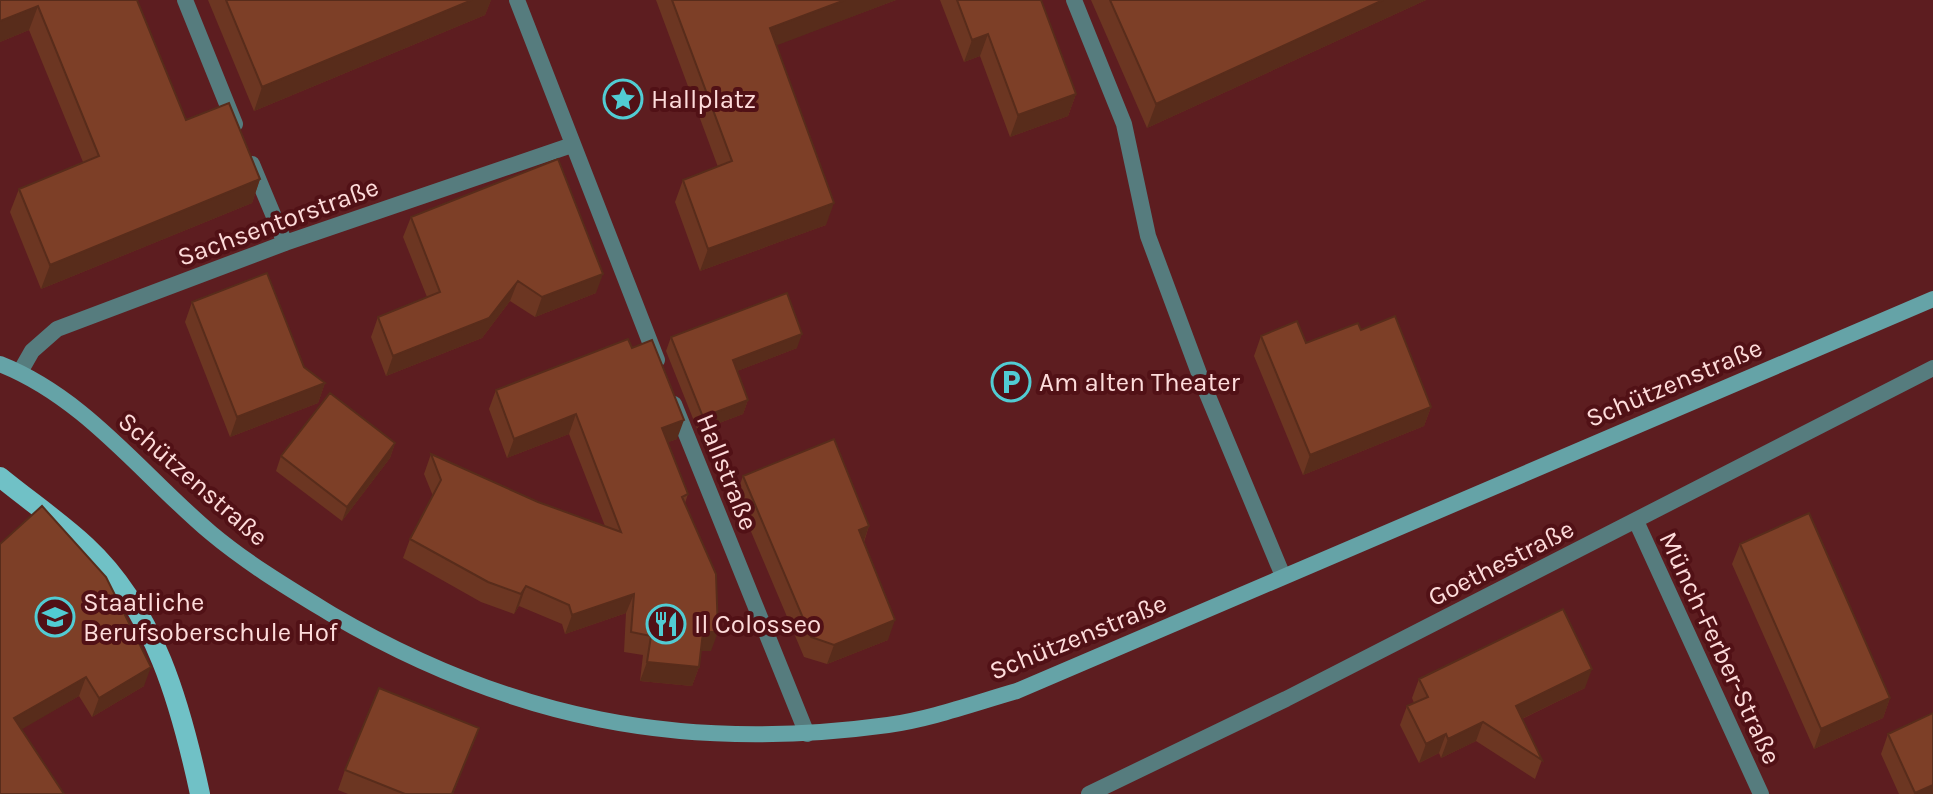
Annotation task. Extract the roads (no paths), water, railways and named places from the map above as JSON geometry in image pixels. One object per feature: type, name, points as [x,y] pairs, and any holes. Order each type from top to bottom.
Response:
[{"type":"main road","points":[[0,477],[88,547],[136,606],[161,660],[186,731],[200,794]]},
{"type":"street","points":[[185,0],[285,243]]},
{"type":"street","points":[[517,0],[572,145]]},
{"type":"street","points":[[1074,0],[1124,124],[1148,236],[1203,384],[1283,576]]},
{"type":"street","name":"Hallstraße","points":[[572,145],[807,734]]},
{"type":"street","name":"Sachsentorstraße","points":[[20,372],[32,351],[57,329],[285,243],[572,145]]},
{"type":"street","name":"Schützenstraße","points":[[0,364],[20,372],[77,408],[212,534],[283,586],[424,663],[512,698],[597,721],[732,735],[807,734],[892,725],[1017,691],[1933,299]]},
{"type":"street","name":"Goethestraße","points":[[1089,794],[1159,762],[1933,368]]},
{"type":"street","name":"Münch-Ferber-Straße","points":[[1636,521],[1761,794]]},
{"type":"place","name":"Hallplatz","points":[[623,99]]},
{"type":"place","name":"Am alten Theater","points":[[1011,382]]},
{"type":"place","name":"Staatliche Berufsoberschule Hof","points":[[55,617]]},
{"type":"place","name":"Il Colosseo","points":[[666,624]]}]
